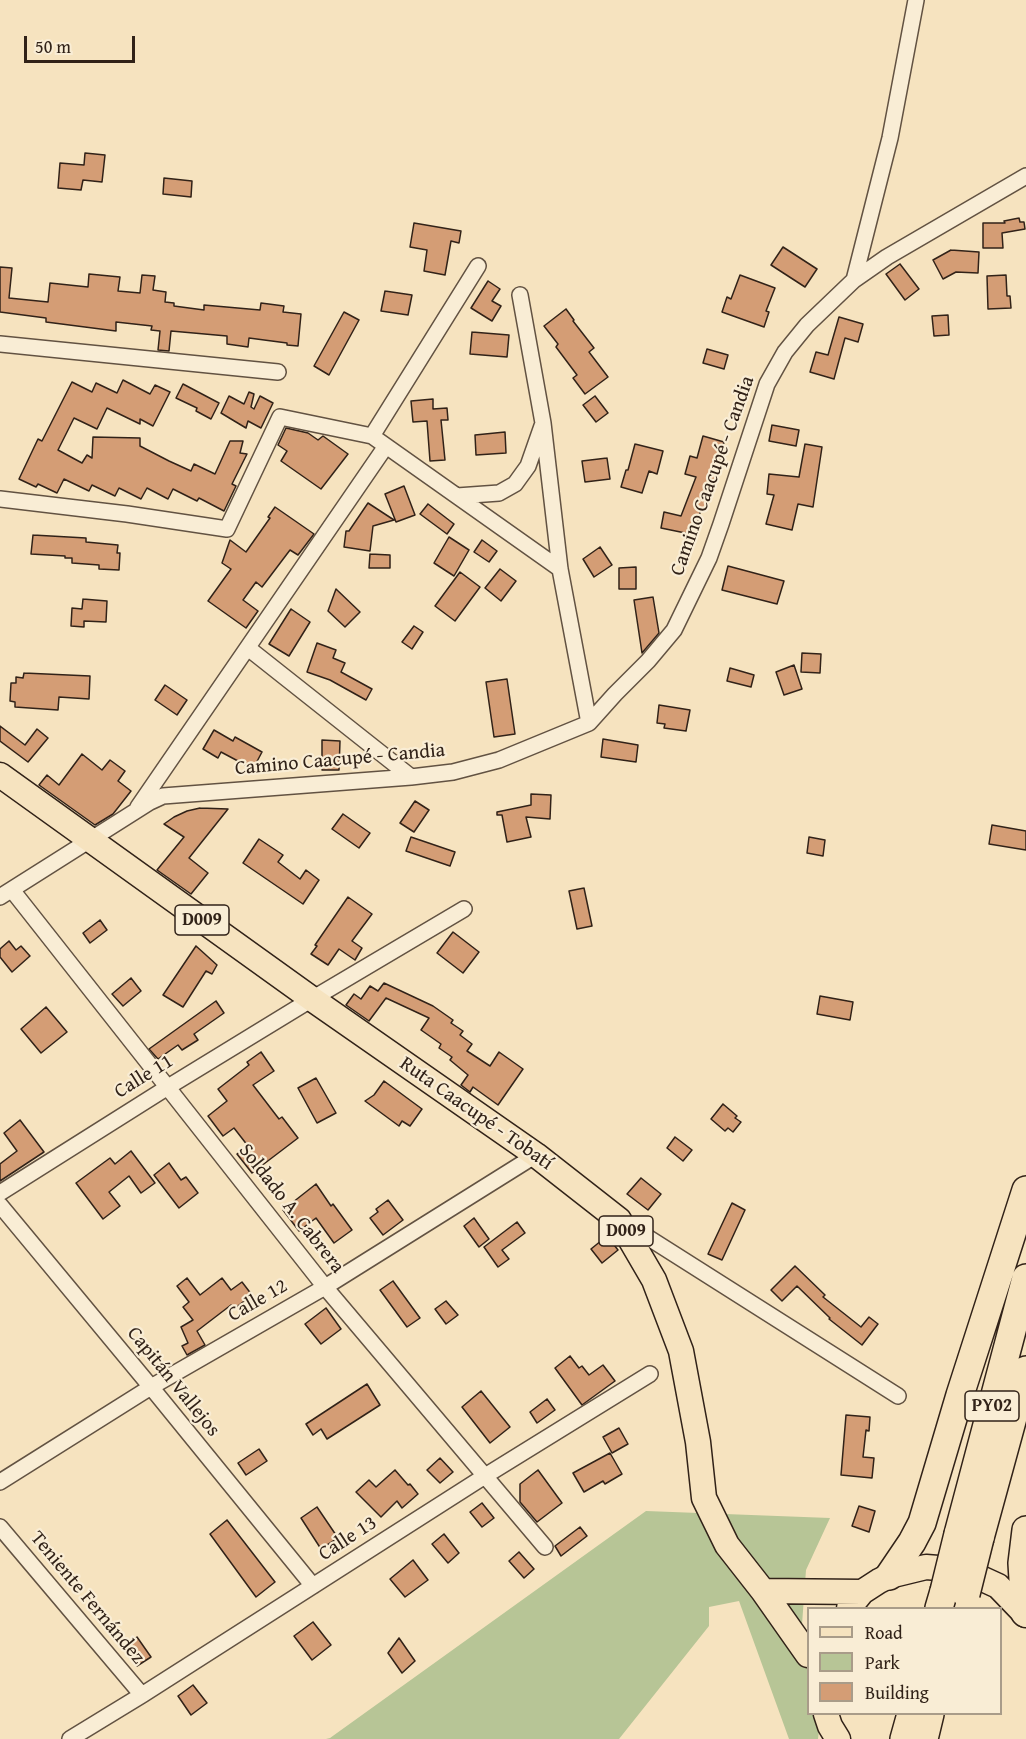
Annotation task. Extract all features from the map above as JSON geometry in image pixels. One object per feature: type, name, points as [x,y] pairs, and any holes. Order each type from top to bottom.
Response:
[{"type":"highway","points":[[889,1576],[922,1523],[960,1395],[1026,1190]]},
{"type":"highway","name":"PY02","points":[[952,1600],[969,1536],[1026,1278]]},
{"type":"highway","name":"PY02","points":[[969,1536],[1026,1370]]},
{"type":"highway","points":[[1026,1530],[1022,1563],[1026,1614]]},
{"type":"highway","points":[[904,1739],[910,1715]]},
{"type":"highway","points":[[924,1739],[930,1715]]},
{"type":"main road","name":"Ruta Caacupé - Tobatí","points":[[0,775],[312,999],[536,1155],[619,1220],[654,1280],[681,1351],[698,1442],[704,1498],[727,1545],[764,1591],[807,1654]]},
{"type":"main road","points":[[764,1591],[856,1600],[889,1576],[926,1567],[963,1570],[998,1586],[1026,1614]]},
{"type":"main road","points":[[827,1715],[838,1739]]},
{"type":"street","points":[[854,280],[890,138],[916,0]]},
{"type":"street","name":"Camino Caacupé - Candia","points":[[6,893],[163,796],[453,772],[499,760],[589,723],[674,630],[701,575],[722,524],[767,384],[785,352],[807,325],[854,280],[887,257],[1026,176]]},
{"type":"street","points":[[372,436],[478,266]]},
{"type":"street","points":[[520,295],[543,423],[560,568],[589,723]]},
{"type":"street","points":[[0,344],[278,372]]},
{"type":"street","points":[[0,499],[227,529],[280,417],[372,436],[560,568]]},
{"type":"street","points":[[457,496],[499,494],[515,484],[528,466],[543,423]]},
{"type":"street","points":[[133,814],[387,446]]},
{"type":"street","points":[[248,648],[411,777]]},
{"type":"street","name":"Soldado A. Cabrera","points":[[6,893],[168,1087],[325,1287],[545,1546]]},
{"type":"street","name":"Calle 11","points":[[0,1193],[168,1087],[464,909]]},
{"type":"street","name":"Calle 12","points":[[0,1482],[152,1387],[325,1287],[536,1155]]},
{"type":"street","name":"Capitán Vallejos","points":[[0,1205],[152,1387],[313,1586]]},
{"type":"street","points":[[615,1216],[898,1396]]},
{"type":"street","name":"Calle 13","points":[[70,1739],[650,1374]]},
{"type":"street","name":"Teniente Fernández","points":[[0,1527],[142,1695]]},
{"type":"green space","points":[[646,1511],[830,1518],[806,1570],[801,1638],[807,1658],[807,1715],[821,1715],[818,1739],[789,1739],[739,1601],[709,1607],[709,1626],[619,1739],[326,1739]]},
{"type":"building","points":[[85,153],[105,155],[102,182],[83,180],[81,190],[58,188],[60,163],[84,165]]},
{"type":"building","points":[[164,178],[192,181],[191,197],[163,194]]},
{"type":"building","points":[[1019,218],[1020,222],[1024,222],[1025,229],[1002,233],[1003,248],[983,248],[983,223],[1005,223],[1004,221]]},
{"type":"building","points":[[414,223],[461,231],[459,243],[451,241],[445,275],[424,271],[427,250],[410,247]]},
{"type":"building","points":[[783,247],[817,269],[805,287],[771,265]]},
{"type":"building","points":[[951,250],[979,252],[978,273],[956,272],[943,279],[933,260]]},
{"type":"building","points":[[900,264],[919,289],[905,300],[886,274]]},
{"type":"building","points":[[0,267],[12,268],[9,298],[48,302],[50,283],[88,287],[89,274],[120,277],[118,291],[140,293],[142,275],[155,276],[153,290],[166,292],[165,302],[174,303],[174,306],[204,310],[204,305],[260,310],[261,303],[284,306],[283,312],[301,314],[298,346],[249,338],[248,347],[227,344],[227,336],[171,331],[169,351],[158,350],[160,331],[151,330],[152,326],[116,322],[116,331],[46,322],[46,318],[0,312]]},
{"type":"building","points":[[740,275],[775,288],[766,311],[769,312],[764,327],[722,312],[727,297],[731,299]]},
{"type":"building","points":[[1006,275],[1007,296],[1010,296],[1011,308],[988,309],[987,276]]},
{"type":"building","points":[[488,281],[500,289],[492,301],[501,306],[492,321],[471,308]]},
{"type":"building","points":[[385,291],[412,295],[408,315],[381,311]]},
{"type":"building","points":[[566,309],[594,348],[589,352],[608,377],[585,394],[573,378],[577,375],[544,326]]},
{"type":"building","points":[[344,312],[359,320],[329,375],[314,366]]},
{"type":"building","points":[[948,315],[949,335],[934,336],[932,316]]},
{"type":"building","points":[[839,317],[863,324],[858,342],[845,338],[834,379],[810,372],[816,352],[828,355]]},
{"type":"building","points":[[472,332],[509,335],[507,357],[470,354]]},
{"type":"building","points":[[707,349],[728,355],[724,369],[703,363]]},
{"type":"building","points":[[123,380],[150,394],[155,385],[170,392],[153,426],[140,419],[140,424],[107,408],[97,429],[74,418],[58,450],[82,463],[87,455],[92,458],[93,437],[140,438],[140,446],[169,461],[191,471],[194,464],[215,474],[230,441],[243,441],[240,453],[247,454],[232,484],[236,486],[224,511],[199,498],[197,501],[173,489],[168,499],[147,488],[141,499],[119,488],[115,496],[92,485],[89,491],[64,479],[57,493],[38,484],[36,487],[19,479],[38,439],[42,441],[72,382],[92,392],[96,383],[117,393]]},
{"type":"building","points":[[183,384],[219,403],[211,419],[196,411],[197,408],[176,398]]},
{"type":"building","points":[[249,392],[254,394],[251,407],[254,409],[260,396],[273,403],[261,428],[248,421],[246,428],[221,413],[229,396],[244,404]]},
{"type":"building","points":[[595,396],[608,413],[596,422],[583,405]]},
{"type":"building","points":[[433,399],[433,409],[447,408],[448,420],[441,420],[445,460],[430,461],[427,421],[413,422],[411,401]]},
{"type":"building","points":[[772,425],[799,430],[796,446],[769,441]]},
{"type":"building","points":[[286,428],[308,433],[318,440],[323,436],[348,454],[321,489],[281,461],[287,451],[278,445]]},
{"type":"building","points":[[505,432],[506,453],[476,455],[475,435]]},
{"type":"building","points":[[703,436],[724,442],[714,487],[706,510],[701,508],[695,535],[661,528],[664,512],[681,516],[696,477],[685,474],[690,456],[697,458]]},
{"type":"building","points":[[635,444],[663,451],[657,474],[649,471],[642,493],[621,487]]},
{"type":"building","points":[[805,444],[822,447],[813,507],[798,504],[792,530],[766,524],[774,495],[767,494],[769,474],[799,477]]},
{"type":"building","points":[[607,458],[610,479],[585,482],[582,461]]},
{"type":"building","points":[[404,486],[415,515],[396,522],[385,494]]},
{"type":"building","points":[[368,503],[394,520],[373,526],[370,551],[344,547],[346,531],[349,531]]},
{"type":"building","points":[[428,504],[454,524],[447,534],[420,514]]},
{"type":"building","points":[[275,507],[314,534],[298,555],[290,550],[262,587],[256,582],[243,600],[258,611],[246,628],[208,601],[231,569],[222,563],[230,540],[246,552]]},
{"type":"building","points":[[33,535],[86,538],[86,542],[118,545],[119,570],[99,569],[99,565],[72,563],[72,558],[65,558],[65,556],[31,554]]},
{"type":"building","points":[[449,537],[469,550],[454,576],[434,563]]},
{"type":"building","points":[[482,540],[497,551],[489,562],[474,552]]},
{"type":"building","points":[[600,547],[612,565],[594,577],[583,559]]},
{"type":"building","points":[[370,554],[390,555],[390,568],[369,568]]},
{"type":"building","points":[[728,566],[784,581],[777,604],[722,590]]},
{"type":"building","points":[[636,567],[636,589],[619,589],[619,568]]},
{"type":"building","points":[[500,569],[516,581],[501,601],[485,588]]},
{"type":"building","points":[[460,572],[480,587],[455,621],[435,606]]},
{"type":"building","points":[[336,589],[360,612],[345,627],[328,611]]},
{"type":"building","points":[[653,597],[659,633],[642,653],[634,600]]},
{"type":"building","points":[[83,599],[107,601],[106,622],[84,621],[84,627],[71,626],[72,608],[82,609]]},
{"type":"building","points":[[291,609],[310,622],[289,656],[269,644]]},
{"type":"building","points":[[414,626],[423,632],[412,649],[402,642]]},
{"type":"building","points":[[317,643],[336,650],[333,658],[345,663],[341,672],[372,689],[366,700],[330,680],[307,672]]},
{"type":"building","points":[[802,653],[821,654],[820,673],[801,672]]},
{"type":"building","points":[[794,665],[802,689],[784,695],[776,672]]},
{"type":"building","points":[[730,668],[754,675],[751,687],[727,681]]},
{"type":"building","points":[[24,673],[90,676],[89,699],[59,697],[58,710],[15,707],[15,702],[10,701],[11,683],[16,683],[16,677],[23,678]]},
{"type":"building","points":[[507,679],[515,734],[494,737],[486,682]]},
{"type":"building","points":[[165,685],[187,700],[177,715],[155,700]]},
{"type":"building","points":[[659,705],[690,710],[686,731],[664,728],[665,724],[657,723]]},
{"type":"building","points":[[0,726],[25,745],[37,729],[48,738],[28,762],[0,741]]},
{"type":"building","points":[[214,730],[233,741],[235,737],[262,752],[253,769],[221,752],[218,758],[203,749]]},
{"type":"building","points":[[603,739],[638,745],[636,762],[601,757]]},
{"type":"building","points":[[322,740],[340,741],[339,770],[322,770]]},
{"type":"building","points":[[82,754],[102,770],[110,760],[125,771],[118,781],[131,791],[113,814],[95,825],[39,785],[47,775],[59,785]]},
{"type":"building","points":[[531,794],[551,795],[550,819],[526,817],[531,837],[507,842],[502,815],[497,815],[497,812],[531,805]]},
{"type":"building","points":[[415,801],[429,810],[414,832],[400,823]]},
{"type":"building","points":[[200,808],[228,809],[189,858],[208,873],[191,894],[157,870],[184,837],[164,824],[187,811]]},
{"type":"building","points":[[343,814],[370,833],[359,848],[332,829]]},
{"type":"building","points":[[992,825],[1026,831],[1026,850],[989,844]]},
{"type":"building","points":[[411,837],[455,852],[450,866],[406,851]]},
{"type":"building","points":[[809,837],[825,840],[823,856],[807,853]]},
{"type":"building","points":[[259,839],[283,855],[278,862],[300,879],[306,870],[319,880],[303,904],[243,863]]},
{"type":"building","points":[[584,888],[592,926],[577,929],[569,891]]},
{"type":"building","points":[[348,897],[372,914],[352,941],[362,948],[355,960],[339,949],[328,965],[311,954]]},
{"type":"building","points":[[100,920],[107,930],[90,943],[83,933]]},
{"type":"building","points":[[453,932],[479,952],[463,973],[437,953]]},
{"type":"building","points":[[9,941],[16,950],[21,946],[30,956],[12,972],[0,957],[0,949]]},
{"type":"building","points":[[196,946],[217,965],[212,974],[206,971],[183,1007],[163,995]]},
{"type":"building","points":[[131,978],[141,991],[123,1006],[112,994]]},
{"type":"building","points":[[384,983],[433,1006],[453,1020],[451,1023],[463,1031],[460,1035],[472,1044],[467,1051],[490,1066],[499,1052],[523,1069],[498,1105],[473,1087],[470,1092],[461,1085],[468,1075],[450,1060],[452,1057],[439,1048],[441,1044],[421,1030],[429,1018],[386,998],[369,1021],[346,1005],[354,994],[361,999],[370,986],[378,991]]},
{"type":"building","points":[[820,996],[853,1002],[850,1020],[817,1014]]},
{"type":"building","points":[[216,1001],[224,1013],[194,1034],[198,1040],[182,1050],[178,1045],[158,1059],[149,1049]]},
{"type":"building","points":[[46,1007],[67,1032],[41,1053],[21,1029]]},
{"type":"building","points":[[261,1052],[274,1071],[253,1085],[279,1119],[282,1117],[298,1138],[252,1173],[237,1154],[248,1146],[234,1128],[223,1136],[208,1116],[227,1101],[218,1089],[249,1065],[247,1062]]},
{"type":"building","points":[[316,1078],[336,1113],[317,1123],[298,1088]]},
{"type":"building","points":[[384,1081],[422,1109],[410,1126],[402,1121],[399,1126],[365,1101],[374,1095]]},
{"type":"building","points":[[723,1104],[741,1122],[733,1132],[728,1128],[725,1131],[711,1119]]},
{"type":"building","points":[[20,1120],[44,1152],[0,1181],[0,1164],[17,1151],[4,1133]]},
{"type":"building","points":[[675,1137],[692,1150],[683,1161],[667,1148]]},
{"type":"building","points":[[131,1151],[155,1183],[141,1193],[129,1176],[109,1192],[120,1206],[103,1219],[76,1183],[110,1158],[115,1164]]},
{"type":"building","points":[[169,1163],[181,1180],[186,1177],[198,1193],[179,1208],[154,1175]]},
{"type":"building","points":[[641,1178],[661,1194],[648,1210],[627,1194]]},
{"type":"building","points":[[316,1184],[352,1230],[334,1243],[316,1218],[299,1231],[283,1210]]},
{"type":"building","points":[[388,1200],[403,1220],[383,1235],[370,1218],[378,1212],[376,1209]]},
{"type":"building","points":[[732,1203],[745,1210],[722,1260],[708,1254]]},
{"type":"building","points":[[474,1218],[489,1239],[479,1247],[464,1226]]},
{"type":"building","points":[[517,1222],[525,1233],[502,1250],[509,1259],[498,1267],[484,1247]]},
{"type":"building","points":[[607,1236],[618,1250],[602,1263],[591,1249]]},
{"type":"building","points":[[795,1266],[825,1295],[823,1297],[861,1327],[869,1317],[878,1324],[862,1345],[829,1319],[797,1286],[782,1301],[771,1290]]},
{"type":"building","points":[[187,1278],[200,1295],[222,1278],[231,1290],[242,1282],[252,1295],[234,1309],[231,1305],[197,1331],[205,1345],[187,1355],[182,1346],[188,1343],[181,1327],[193,1320],[183,1307],[189,1302],[177,1286]]},
{"type":"building","points":[[393,1281],[420,1318],[407,1327],[380,1290]]},
{"type":"building","points":[[446,1301],[458,1315],[446,1324],[435,1309]]},
{"type":"building","points":[[326,1308],[341,1329],[321,1344],[305,1324]]},
{"type":"building","points":[[570,1356],[579,1368],[582,1366],[589,1375],[603,1365],[615,1381],[582,1405],[555,1368]]},
{"type":"building","points":[[367,1384],[380,1405],[327,1439],[321,1429],[313,1435],[306,1424]]},
{"type":"building","points":[[481,1391],[510,1427],[490,1443],[462,1407]]},
{"type":"building","points":[[547,1399],[555,1410],[537,1423],[530,1412]]},
{"type":"building","points":[[846,1415],[870,1417],[863,1457],[874,1458],[872,1478],[841,1475]]},
{"type":"building","points":[[619,1428],[628,1444],[612,1453],[603,1437]]},
{"type":"building","points":[[259,1449],[267,1461],[246,1475],[238,1463]]},
{"type":"building","points":[[610,1453],[622,1474],[605,1484],[603,1481],[584,1492],[573,1473]]},
{"type":"building","points":[[440,1458],[453,1472],[440,1483],[427,1470]]},
{"type":"building","points":[[395,1470],[418,1494],[402,1508],[397,1501],[381,1517],[356,1492],[369,1480],[376,1487]]},
{"type":"building","points":[[538,1470],[562,1503],[537,1522],[520,1502],[520,1484]]},
{"type":"building","points":[[482,1503],[494,1518],[482,1527],[470,1512]]},
{"type":"building","points":[[859,1506],[875,1511],[869,1532],[852,1526]]},
{"type":"building","points":[[317,1507],[338,1538],[321,1549],[301,1518]]},
{"type":"building","points":[[227,1520],[275,1582],[256,1597],[210,1534]]},
{"type":"building","points":[[580,1527],[587,1536],[561,1556],[555,1546]]},
{"type":"building","points":[[444,1534],[459,1553],[448,1563],[432,1544]]},
{"type":"building","points":[[519,1552],[534,1569],[524,1578],[509,1561]]},
{"type":"building","points":[[413,1560],[428,1580],[405,1597],[390,1579]]},
{"type":"building","points":[[313,1622],[331,1645],[312,1660],[294,1636]]},
{"type":"building","points":[[137,1637],[151,1657],[137,1666],[124,1646]]},
{"type":"building","points":[[399,1638],[415,1661],[402,1673],[388,1653]]},
{"type":"building","points":[[193,1685],[207,1703],[191,1715],[178,1696]]}]
